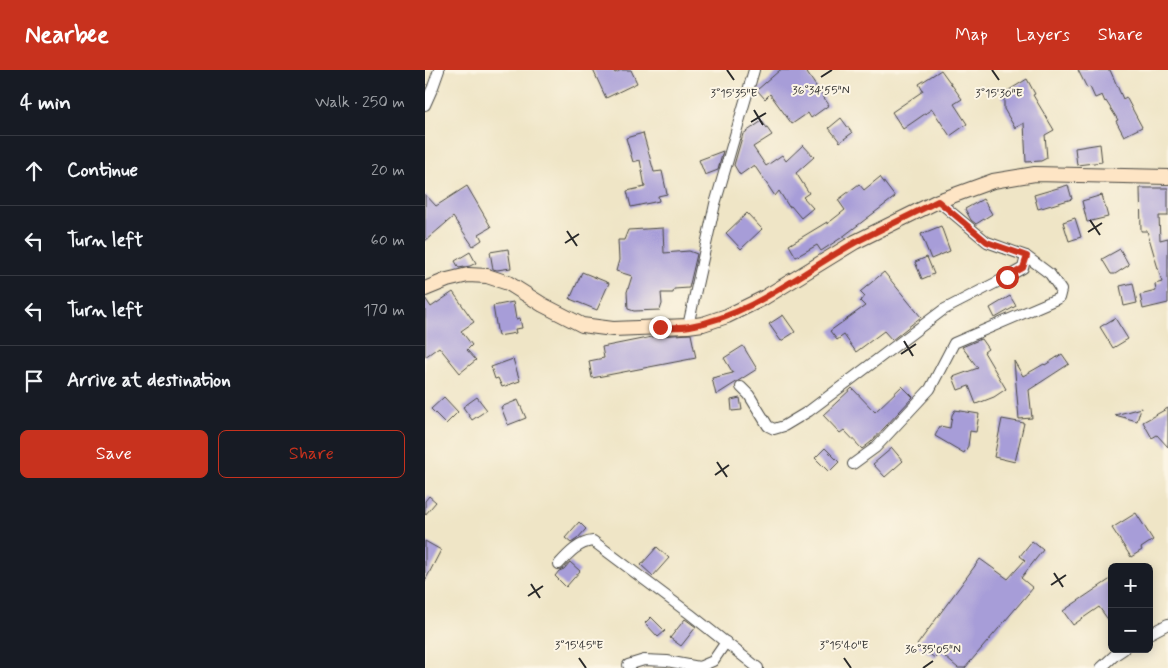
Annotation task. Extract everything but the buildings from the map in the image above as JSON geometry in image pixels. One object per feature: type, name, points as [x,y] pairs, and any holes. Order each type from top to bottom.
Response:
[{"type":"main road","points":[[425,289],[447,280],[469,275],[487,276],[508,284],[582,325],[613,329],[703,324],[727,316],[762,299],[855,242],[938,201],[993,180],[1035,174],[1168,177]]},
{"type":"street","points":[[425,105],[439,70]]},
{"type":"street","points":[[688,326],[715,204],[754,70]]},
{"type":"street","points":[[853,464],[875,448],[930,389],[954,343],[1059,298],[1061,290],[1050,274],[1027,256],[987,242],[938,201]]},
{"type":"street","points":[[741,387],[749,396],[767,426],[774,429],[784,426],[809,411],[943,310],[1023,268],[1027,256]]},
{"type":"street","points":[[559,564],[585,542],[593,541],[758,668]]},
{"type":"street","points":[[1153,632],[1168,624]]},
{"type":"street","points":[[628,665],[644,660],[667,661],[699,667],[713,661],[726,642]]},
{"type":"street","points":[[1101,668],[1118,653]]},
{"type":"route","points":[[660,327],[703,324],[727,316],[762,299],[855,242],[938,201],[987,242],[1027,256],[1023,268],[1007,277]]}]
